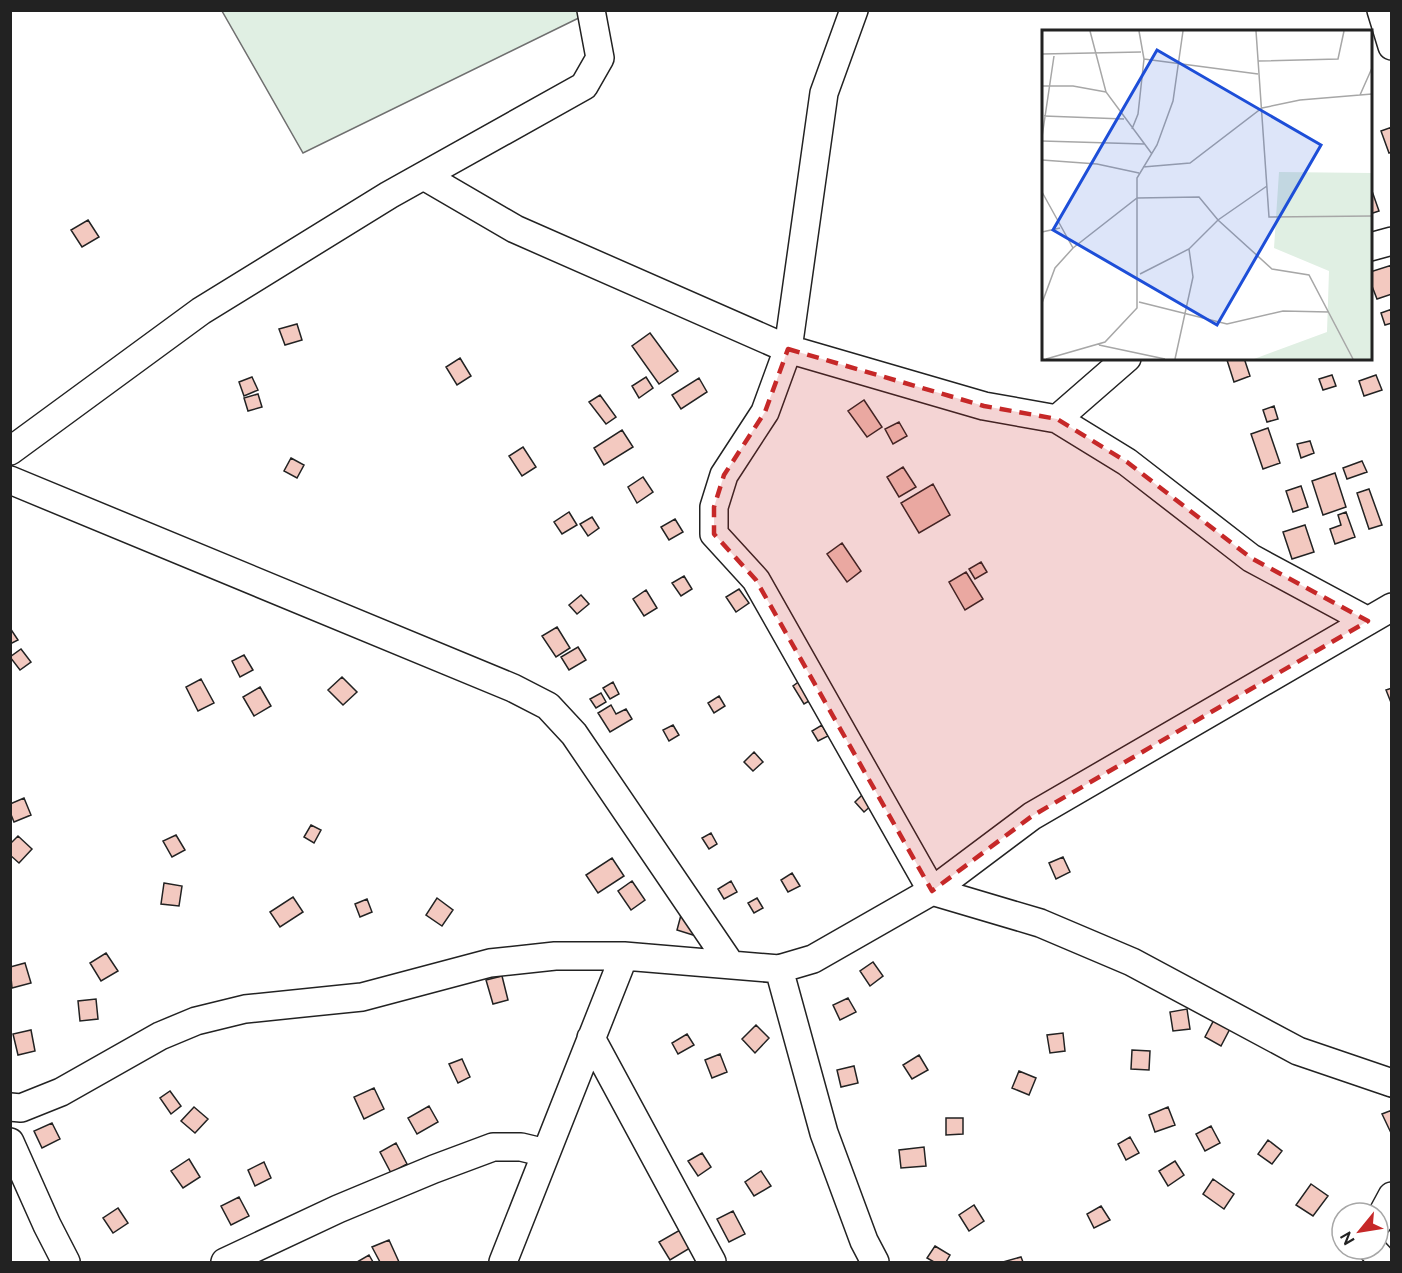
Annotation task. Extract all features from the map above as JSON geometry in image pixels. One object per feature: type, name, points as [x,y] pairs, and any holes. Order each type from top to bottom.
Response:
[{"type":"street","points":[[10,451],[201,310],[424,176],[584,86],[600,58],[591,10]]},
{"type":"street","points":[[854,10],[824,93],[788,349],[765,412],[724,476],[714,507],[714,534],[756,580],[932,891],[1040,923],[1132,962],[1298,1051],[1392,1083]]},
{"type":"street","points":[[1381,10],[1392,46]]},
{"type":"street","points":[[424,176],[515,228],[788,349],[984,406],[1057,419],[1127,462],[1251,558],[1368,621]]},
{"type":"street","points":[[1372,247],[1392,241]]},
{"type":"street","points":[[1057,419],[1125,360]]},
{"type":"street","points":[[10,480],[513,688],[548,706],[574,734],[731,965]]},
{"type":"street","points":[[10,1107],[21,1108],[61,1092],[160,1036],[195,1021],[245,1009],[362,997],[490,963],[555,956],[624,956],[779,969],[813,959],[932,891],[1032,816],[1392,607]]},
{"type":"street","points":[[528,1263],[508,1251],[624,956]]},
{"type":"street","points":[[779,969],[824,1133],[864,1241],[875,1263]]},
{"type":"street","points":[[591,1038],[712,1263]]},
{"type":"street","points":[[10,1142],[66,1263]]},
{"type":"street","points":[[225,1263],[338,1209],[493,1147],[521,1148],[546,1153]]},
{"type":"highlighted area","points":[[788,349],[984,406],[1057,419],[1127,462],[1251,558],[1368,621],[1032,816],[932,891],[756,580],[714,534],[714,507],[724,475],[765,412]]},
{"type":"green space","points":[[222,11],[593,11],[303,153]]},
{"type":"building","points":[[1392,127],[1392,152],[1389,153],[1381,131]]},
{"type":"building","points":[[1372,191],[1379,211],[1372,213]]},
{"type":"building","points":[[88,220],[99,237],[82,247],[71,230]]},
{"type":"building","points":[[1392,265],[1392,294],[1377,299],[1372,286],[1372,271]]},
{"type":"building","points":[[1392,309],[1392,323],[1385,325],[1381,313]]},
{"type":"building","points":[[297,324],[302,340],[285,345],[279,329]]},
{"type":"building","points":[[650,333],[678,371],[659,384],[632,346]]},
{"type":"building","points":[[460,358],[471,376],[457,385],[446,367]]},
{"type":"building","points":[[1227,360],[1245,360],[1250,376],[1234,382]]},
{"type":"building","points":[[1332,375],[1336,386],[1323,390],[1319,379]]},
{"type":"building","points":[[1376,375],[1382,390],[1364,396],[1359,381]]},
{"type":"building","points":[[252,377],[258,390],[244,396],[239,382]]},
{"type":"building","points":[[646,377],[653,388],[639,398],[632,386]]},
{"type":"building","points":[[699,378],[707,392],[681,409],[672,395]]},
{"type":"building","points":[[258,394],[262,407],[248,411],[244,398]]},
{"type":"building","points":[[600,395],[616,417],[606,424],[589,402]]},
{"type":"building","points":[[864,400],[882,427],[867,437],[848,411]]},
{"type":"building","points":[[1274,406],[1278,419],[1267,422],[1263,410]]},
{"type":"building","points":[[899,422],[907,436],[893,444],[885,429]]},
{"type":"building","points":[[1268,428],[1280,463],[1263,469],[1251,434]]},
{"type":"building","points":[[622,430],[633,447],[604,465],[594,448]]},
{"type":"building","points":[[1310,441],[1314,453],[1301,458],[1297,444]]},
{"type":"building","points":[[523,447],[536,467],[522,476],[509,456]]},
{"type":"building","points":[[291,458],[304,465],[297,478],[284,471]]},
{"type":"building","points":[[1362,461],[1367,472],[1347,479],[1343,468]]},
{"type":"building","points":[[903,467],[916,487],[899,497],[887,477]]},
{"type":"building","points":[[1335,473],[1346,507],[1323,515],[1312,481]]},
{"type":"building","points":[[643,477],[653,492],[637,503],[628,487]]},
{"type":"building","points":[[933,484],[950,515],[919,533],[901,503]]},
{"type":"building","points":[[1301,486],[1308,507],[1293,512],[1286,491]]},
{"type":"building","points":[[1369,489],[1382,525],[1369,529],[1357,493]]},
{"type":"building","points":[[569,512],[577,525],[562,534],[554,522]]},
{"type":"building","points":[[1346,512],[1355,537],[1335,544],[1330,529],[1341,525],[1338,515]]},
{"type":"building","points":[[592,517],[599,528],[588,536],[580,524]]},
{"type":"building","points":[[675,519],[683,532],[669,540],[661,527]]},
{"type":"building","points":[[1305,525],[1314,552],[1292,559],[1283,532]]},
{"type":"building","points":[[842,543],[861,571],[847,582],[827,554]]},
{"type":"building","points":[[981,562],[987,572],[975,579],[969,569]]},
{"type":"building","points":[[966,572],[983,599],[965,610],[949,582]]},
{"type":"building","points":[[684,576],[692,589],[681,596],[672,583]]},
{"type":"building","points":[[739,589],[749,603],[736,612],[726,597]]},
{"type":"building","points":[[646,590],[657,608],[644,616],[633,599]]},
{"type":"building","points":[[581,595],[589,604],[577,614],[569,605]]},
{"type":"building","points":[[557,627],[570,648],[556,657],[542,636]]},
{"type":"building","points":[[10,628],[18,640],[10,644]]},
{"type":"building","points":[[578,647],[586,660],[569,670],[561,657]]},
{"type":"building","points":[[21,649],[31,662],[20,670],[10,657]]},
{"type":"building","points":[[244,655],[253,670],[240,677],[232,661]]},
{"type":"building","points":[[342,677],[357,692],[343,705],[328,690]]},
{"type":"building","points":[[804,678],[816,697],[804,704],[793,686]]},
{"type":"building","points":[[201,679],[214,703],[198,711],[186,687]]},
{"type":"building","points":[[613,682],[619,694],[610,699],[603,688]]},
{"type":"building","points":[[260,687],[271,706],[254,716],[243,697]]},
{"type":"building","points":[[1392,688],[1392,705],[1386,690]]},
{"type":"building","points":[[601,693],[606,702],[596,708],[590,699]]},
{"type":"building","points":[[719,696],[725,706],[714,713],[708,703]]},
{"type":"building","points":[[611,705],[616,714],[626,709],[632,719],[610,732],[598,713]]},
{"type":"building","points":[[673,725],[679,735],[669,741],[663,730]]},
{"type":"building","points":[[822,725],[828,736],[818,741],[812,731]]},
{"type":"building","points":[[754,752],[763,762],[753,771],[744,762]]},
{"type":"building","points":[[864,793],[873,804],[864,812],[855,802]]},
{"type":"building","points":[[24,798],[31,815],[14,822],[10,804]]},
{"type":"building","points":[[311,825],[321,830],[314,843],[304,837]]},
{"type":"building","points":[[711,833],[717,844],[709,849],[702,838]]},
{"type":"building","points":[[176,835],[185,850],[172,857],[163,841]]},
{"type":"building","points":[[18,836],[32,849],[19,863],[10,855],[10,844]]},
{"type":"building","points":[[1063,857],[1070,872],[1056,879],[1049,863]]},
{"type":"building","points":[[612,858],[624,876],[598,893],[586,875]]},
{"type":"building","points":[[792,873],[800,886],[788,892],[781,880]]},
{"type":"building","points":[[632,881],[645,900],[631,910],[618,891]]},
{"type":"building","points":[[731,881],[737,892],[724,899],[718,889]]},
{"type":"building","points":[[164,883],[182,886],[179,906],[161,904]]},
{"type":"building","points":[[293,897],[303,912],[280,927],[270,912]]},
{"type":"building","points":[[437,898],[453,910],[442,926],[426,915]]},
{"type":"building","points":[[757,898],[763,908],[754,913],[748,903]]},
{"type":"building","points":[[367,899],[372,912],[360,917],[355,904]]},
{"type":"building","points":[[681,915],[696,920],[693,935],[677,930]]},
{"type":"building","points":[[106,953],[118,971],[101,981],[90,963]]},
{"type":"building","points":[[873,962],[883,976],[870,986],[860,971]]},
{"type":"building","points":[[25,963],[31,983],[12,988],[10,967]]},
{"type":"building","points":[[502,976],[508,1000],[493,1004],[486,980]]},
{"type":"building","points":[[848,998],[856,1012],[840,1020],[833,1005]]},
{"type":"building","points":[[96,999],[98,1019],[80,1021],[78,1001]]},
{"type":"building","points":[[1187,1009],[1190,1029],[1173,1031],[1170,1012]]},
{"type":"building","points":[[1217,1014],[1233,1023],[1221,1046],[1205,1037]]},
{"type":"building","points":[[756,1025],[769,1038],[755,1053],[742,1039]]},
{"type":"building","points":[[31,1030],[35,1051],[18,1055],[13,1034]]},
{"type":"building","points":[[1063,1033],[1065,1051],[1050,1053],[1047,1035]]},
{"type":"building","points":[[687,1034],[694,1045],[678,1054],[672,1043]]},
{"type":"building","points":[[1132,1050],[1150,1051],[1149,1070],[1131,1069]]},
{"type":"building","points":[[720,1054],[727,1072],[712,1078],[705,1060]]},
{"type":"building","points":[[919,1055],[928,1070],[912,1079],[903,1065]]},
{"type":"building","points":[[462,1059],[470,1077],[458,1083],[449,1064]]},
{"type":"building","points":[[854,1066],[858,1083],[841,1087],[837,1070]]},
{"type":"building","points":[[1019,1071],[1036,1078],[1029,1095],[1012,1088]]},
{"type":"building","points":[[374,1088],[384,1109],[364,1119],[354,1097]]},
{"type":"building","points":[[170,1091],[181,1106],[171,1114],[160,1098]]},
{"type":"building","points":[[429,1106],[438,1122],[417,1134],[408,1118]]},
{"type":"building","points":[[194,1107],[208,1119],[195,1133],[181,1121]]},
{"type":"building","points":[[1168,1107],[1175,1125],[1155,1132],[1149,1115]]},
{"type":"building","points":[[1392,1110],[1392,1135],[1382,1114]]},
{"type":"building","points":[[946,1118],[963,1118],[963,1134],[946,1135]]},
{"type":"building","points":[[52,1123],[60,1139],[42,1148],[34,1131]]},
{"type":"building","points":[[1211,1126],[1220,1143],[1205,1151],[1196,1134]]},
{"type":"building","points":[[1130,1137],[1139,1153],[1126,1160],[1118,1144]]},
{"type":"building","points":[[1268,1140],[1282,1151],[1272,1164],[1258,1154]]},
{"type":"building","points":[[396,1143],[407,1164],[391,1173],[380,1152]]},
{"type":"building","points":[[924,1147],[926,1166],[901,1168],[899,1150]]},
{"type":"building","points":[[702,1153],[711,1167],[698,1176],[688,1161]]},
{"type":"building","points":[[189,1159],[200,1177],[183,1188],[171,1171]]},
{"type":"building","points":[[1175,1161],[1184,1175],[1168,1186],[1159,1171]]},
{"type":"building","points":[[264,1162],[271,1178],[255,1186],[248,1170]]},
{"type":"building","points":[[761,1171],[771,1186],[754,1196],[745,1182]]},
{"type":"building","points":[[1213,1179],[1234,1194],[1224,1209],[1203,1194]]},
{"type":"building","points":[[1311,1184],[1328,1196],[1313,1216],[1296,1205]]},
{"type":"building","points":[[239,1197],[249,1216],[231,1225],[221,1206]]},
{"type":"building","points":[[974,1205],[984,1221],[969,1231],[959,1215]]},
{"type":"building","points":[[1101,1206],[1110,1220],[1094,1228],[1087,1214]]},
{"type":"building","points":[[118,1208],[128,1223],[113,1233],[103,1218]]},
{"type":"building","points":[[733,1211],[745,1234],[729,1242],[717,1219]]},
{"type":"building","points":[[680,1230],[690,1248],[670,1260],[659,1242]]},
{"type":"building","points":[[389,1240],[399,1262],[380,1262],[372,1247]]},
{"type":"building","points":[[935,1246],[950,1255],[946,1262],[934,1262],[927,1258]]},
{"type":"building","points":[[369,1255],[373,1262],[357,1262]]},
{"type":"building","points":[[1021,1257],[1023,1262],[1003,1262]]}]
